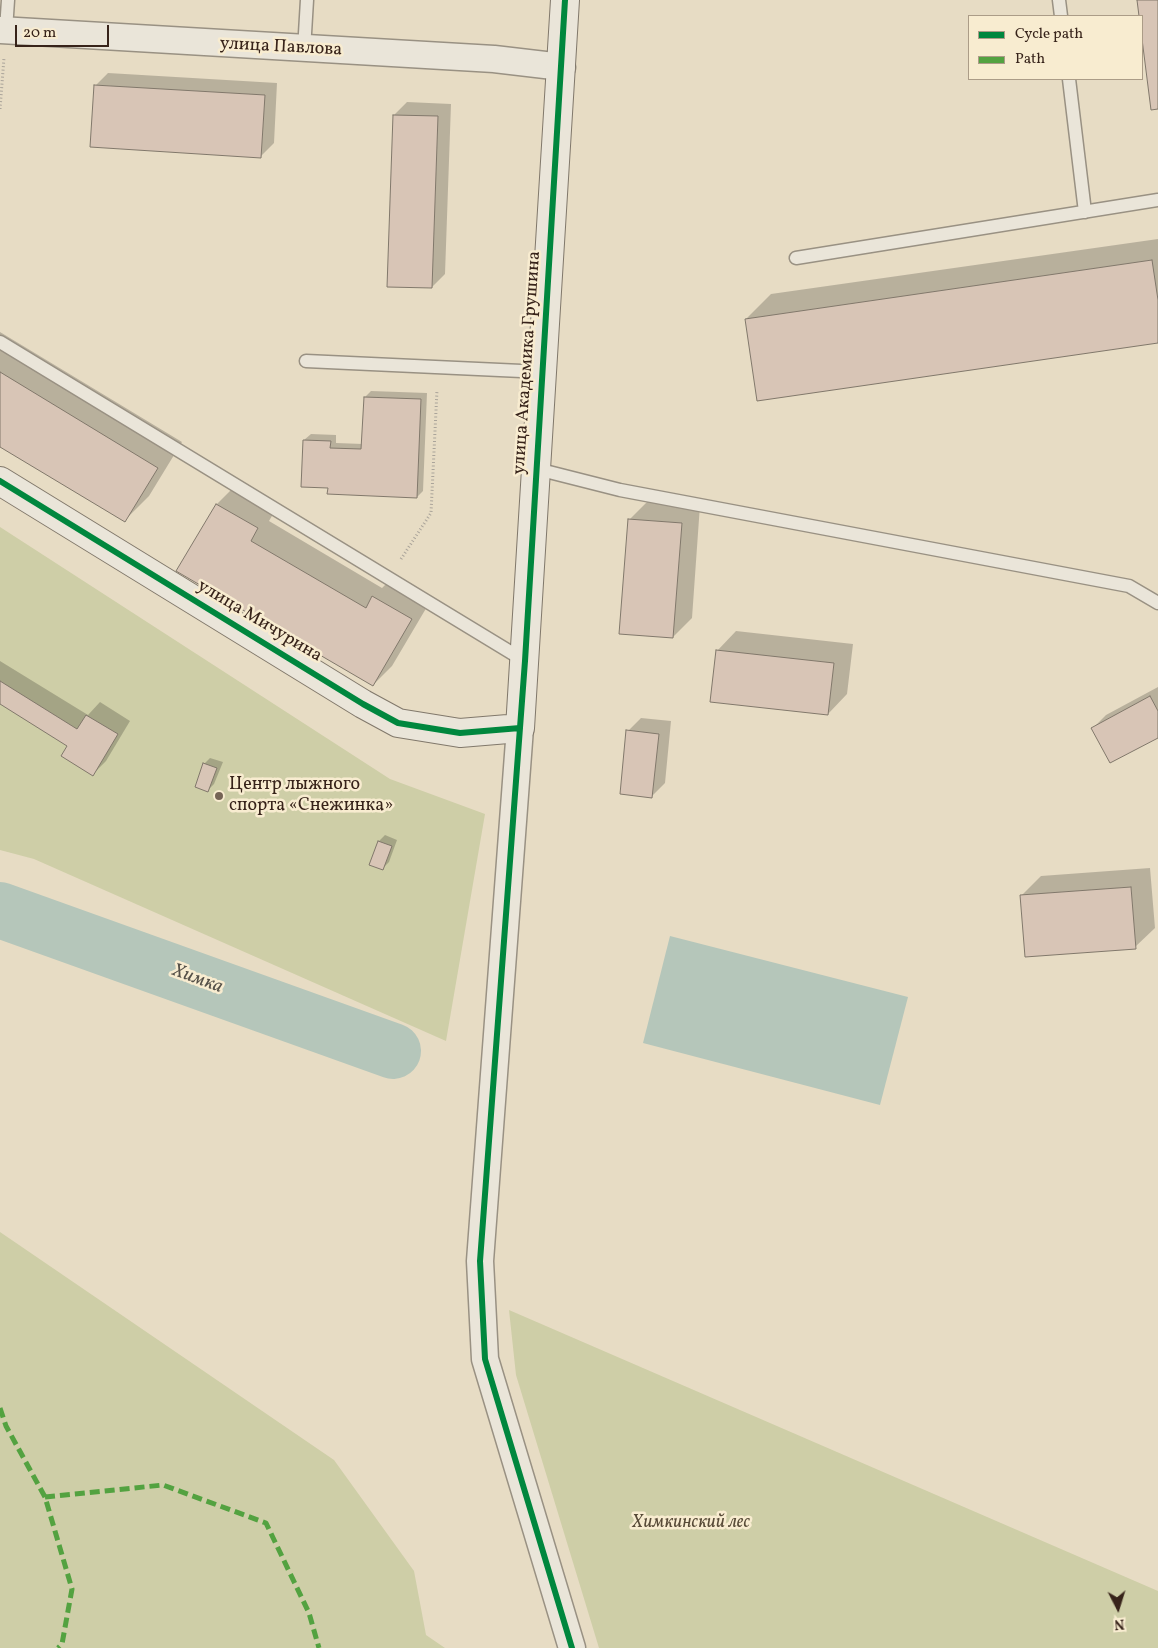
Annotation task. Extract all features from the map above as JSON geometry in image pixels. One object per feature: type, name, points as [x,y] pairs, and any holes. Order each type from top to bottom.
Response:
[{"type":"street","name":"улица Академика Грушина","points":[[520,728],[566,0]]},
{"type":"street","name":"улица Павлова","points":[[3,30],[304,50],[494,59],[562,66]]},
{"type":"street","name":"улица Мичурина","points":[[0,481],[363,704],[398,722],[460,733],[520,728]]},
{"type":"street","points":[[520,728],[480,1261],[485,1359],[572,1648]]},
{"type":"lane","points":[[3,30],[8,0]]},
{"type":"lane","points":[[304,50],[307,0]]},
{"type":"lane","points":[[1059,0],[1061,15]]},
{"type":"lane","points":[[1069,80],[1085,212]]},
{"type":"lane","points":[[796,258],[1158,200]]},
{"type":"lane","points":[[0,342],[524,662]]},
{"type":"lane","points":[[306,361],[543,372]]},
{"type":"lane","points":[[537,469],[620,490],[1129,586],[1158,604]]},
{"type":"path","points":[[0,109],[3,30]]},
{"type":"path","points":[[388,578],[431,513],[438,367]]},
{"type":"green space","name":"Центр лыжного спорта «Снежинка»","points":[[0,527],[390,779],[485,814],[446,1041],[34,859],[0,850]]},
{"type":"green space","points":[[0,1232],[334,1460],[414,1571],[426,1635],[445,1648],[0,1648]]},
{"type":"green space","name":"Химкинский лес","points":[[509,1310],[1158,1591],[1158,1648],[599,1648],[516,1375]]},
{"type":"shaded area","points":[[670,936],[908,997],[880,1105],[643,1043]]},
{"type":"building","points":[[1137,0],[1158,0],[1158,109],[1151,110],[1143,47],[1143,15],[1139,15]]},
{"type":"building","points":[[94,85],[265,95],[261,158],[90,147]]},
{"type":"building","points":[[393,115],[438,116],[432,288],[387,287]]},
{"type":"building","points":[[1152,260],[1158,300],[1158,343],[757,401],[745,319]]},
{"type":"building","points":[[0,372],[158,468],[125,522],[0,447]]},
{"type":"building","points":[[364,397],[421,399],[417,498],[327,494],[328,488],[301,487],[303,440],[331,441],[330,448],[361,449]]},
{"type":"building","points":[[216,504],[258,528],[251,541],[366,608],[372,596],[412,619],[373,686],[176,571]]},
{"type":"building","points":[[628,519],[682,523],[673,638],[619,634]]},
{"type":"building","points":[[716,650],[834,663],[828,715],[710,702]]},
{"type":"building","points":[[0,681],[77,729],[86,715],[118,734],[93,776],[61,756],[67,746],[0,704]]},
{"type":"building","points":[[1150,696],[1158,711],[1158,738],[1110,763],[1091,728]]},
{"type":"building","points":[[626,730],[659,734],[652,798],[620,794]]},
{"type":"building","points":[[203,763],[217,768],[208,792],[195,787]]},
{"type":"building","points":[[378,841],[392,846],[383,870],[369,865]]},
{"type":"building","points":[[1131,887],[1136,949],[1025,957],[1020,895]]},
{"type":"waterway","name":"Химка","points":[[0,910],[393,1051]]},
{"type":"marked path","points":[[0,1408],[6,1426],[45,1497],[72,1589],[62,1644],[58,1648]]},
{"type":"marked path","points":[[45,1497],[163,1485],[266,1523],[309,1613],[319,1648]]},
{"type":"cycle path","points":[[565,0],[525,661],[480,1261],[485,1359],[572,1648]]},
{"type":"cycle path","points":[[0,481],[363,704],[398,723],[460,733],[520,728]]},
{"type":"place","name":"Центр лыжного спорта «Снежинка»","points":[[219,796]]}]
